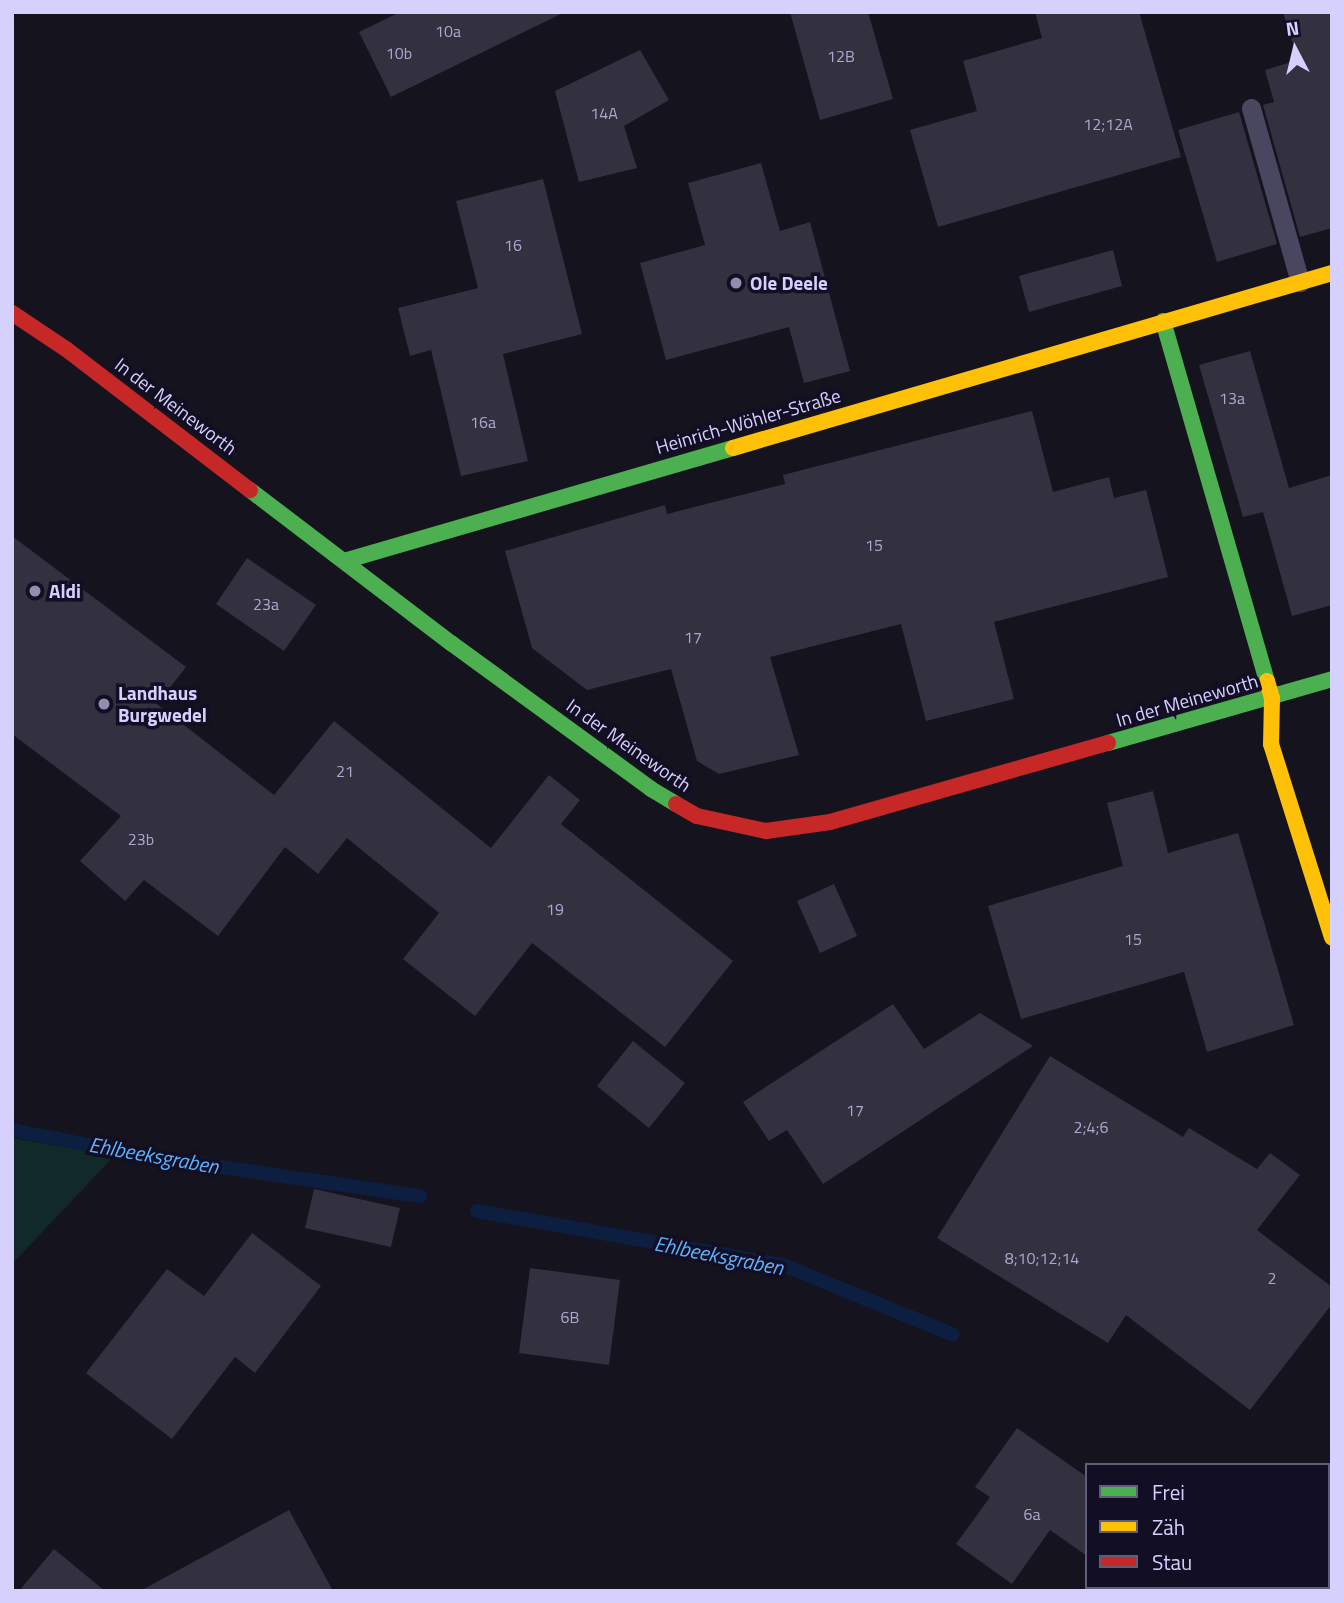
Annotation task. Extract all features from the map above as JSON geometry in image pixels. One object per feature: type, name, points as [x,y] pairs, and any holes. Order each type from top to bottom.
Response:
[{"type":"street","name":"Heinrich-Wöhler-Straße","points":[[344,561],[1332,273]]},
{"type":"street","name":"In der Meineworth","points":[[12,313],[66,349],[344,561],[651,789],[697,816],[766,831],[830,822],[1332,679]]},
{"type":"street","points":[[1163,321],[1272,698],[1271,744],[1332,938]]},
{"type":"lane","points":[[1251,107],[1300,282]]},
{"type":"green space","points":[[12,1138],[114,1156],[12,1264]]},
{"type":"building","points":[[400,12],[565,12],[391,97],[359,32]]},
{"type":"building","points":[[790,12],[868,12],[893,99],[820,120]]},
{"type":"building","points":[[1035,12],[1139,12],[1181,157],[938,227],[910,130],[977,111],[963,61],[1042,38]]},
{"type":"building","points":[[1283,12],[1332,12],[1332,228],[1300,237],[1263,105],[1274,102],[1265,70],[1298,60]]},
{"type":"building","points":[[640,50],[669,100],[624,126],[637,168],[579,182],[555,91]]},
{"type":"building","points":[[1239,112],[1277,244],[1217,262],[1178,130]]},
{"type":"building","name":"Ole Deele","points":[[761,163],[780,231],[810,222],[850,371],[804,383],[789,327],[666,360],[640,263],[705,245],[688,183]]},
{"type":"building","points":[[543,179],[582,334],[503,354],[528,461],[461,476],[431,350],[410,356],[398,308],[478,288],[456,201]]},
{"type":"building","points":[[1113,250],[1122,286],[1029,312],[1019,276]]},
{"type":"building","points":[[1250,351],[1289,488],[1332,475],[1332,605],[1292,616],[1263,512],[1243,517],[1199,365]]},
{"type":"building","points":[[1032,411],[1053,492],[1109,477],[1114,498],[1146,490],[1168,577],[994,622],[1014,699],[926,721],[901,624],[770,657],[799,755],[719,774],[697,761],[671,669],[587,690],[532,648],[505,551],[665,505],[667,514],[785,484],[783,475]]},
{"type":"building","points":[[12,536],[186,667],[157,704],[274,795],[334,721],[491,848],[549,775],[580,800],[561,824],[733,961],[665,1047],[532,943],[475,1016],[403,959],[439,913],[347,838],[318,874],[285,847],[218,936],[144,880],[125,901],[80,861],[121,816],[12,734]]},
{"type":"building","points":[[247,558],[316,605],[284,651],[216,604]]},
{"type":"building","points":[[1153,791],[1168,853],[1238,833],[1294,1025],[1207,1052],[1184,972],[1021,1019],[988,906],[1123,866],[1107,803]]},
{"type":"building","points":[[834,884],[857,936],[820,953],[797,901]]},
{"type":"building","points":[[893,1004],[924,1049],[980,1013],[1033,1046],[823,1184],[787,1130],[769,1141],[743,1102]]},
{"type":"building","points":[[633,1041],[685,1083],[649,1128],[597,1086]]},
{"type":"building","points":[[1050,1056],[1183,1137],[1189,1128],[1257,1169],[1270,1153],[1300,1175],[1257,1230],[1332,1287],[1332,1304],[1250,1410],[1126,1315],[1108,1343],[937,1238]]},
{"type":"building","points":[[314,1189],[400,1208],[391,1247],[305,1228]]},
{"type":"building","points":[[252,1233],[321,1286],[255,1373],[235,1357],[172,1439],[86,1373],[167,1269],[204,1296]]},
{"type":"building","points":[[530,1268],[620,1280],[609,1365],[519,1353]]},
{"type":"building","points":[[1017,1428],[1085,1476],[1085,1555],[1050,1530],[1012,1584],[956,1544],[990,1497],[975,1487]]},
{"type":"building","points":[[289,1510],[333,1591],[140,1591]]},
{"type":"building","points":[[54,1549],[105,1591],[19,1591]]},
{"type":"waterway","name":"Ehlbeeksgraben","points":[[12,1130],[145,1156],[420,1196]]},
{"type":"waterway","name":"Ehlbeeksgraben","points":[[477,1211],[783,1265],[952,1334]]},
{"type":"traffic: fast","points":[[1163,321],[1267,681]]},
{"type":"traffic: fast","points":[[344,561],[733,448]]},
{"type":"traffic: fast","points":[[250,490],[451,643],[651,789],[676,804]]},
{"type":"traffic: fast","points":[[1108,743],[1332,679]]},
{"type":"traffic: slow","points":[[733,448],[1332,273]]},
{"type":"traffic: slow","points":[[1267,681],[1272,698],[1271,744],[1332,938]]},
{"type":"traffic: jam","points":[[12,313],[66,349],[250,490]]},
{"type":"traffic: jam","points":[[676,804],[697,816],[766,831],[830,822],[1108,743]]},
{"type":"place","name":"Ole Deele","points":[[736,283]]},
{"type":"place","name":"Aldi","points":[[35,591]]},
{"type":"place","name":"Landhaus Burgwedel","points":[[104,704]]}]
